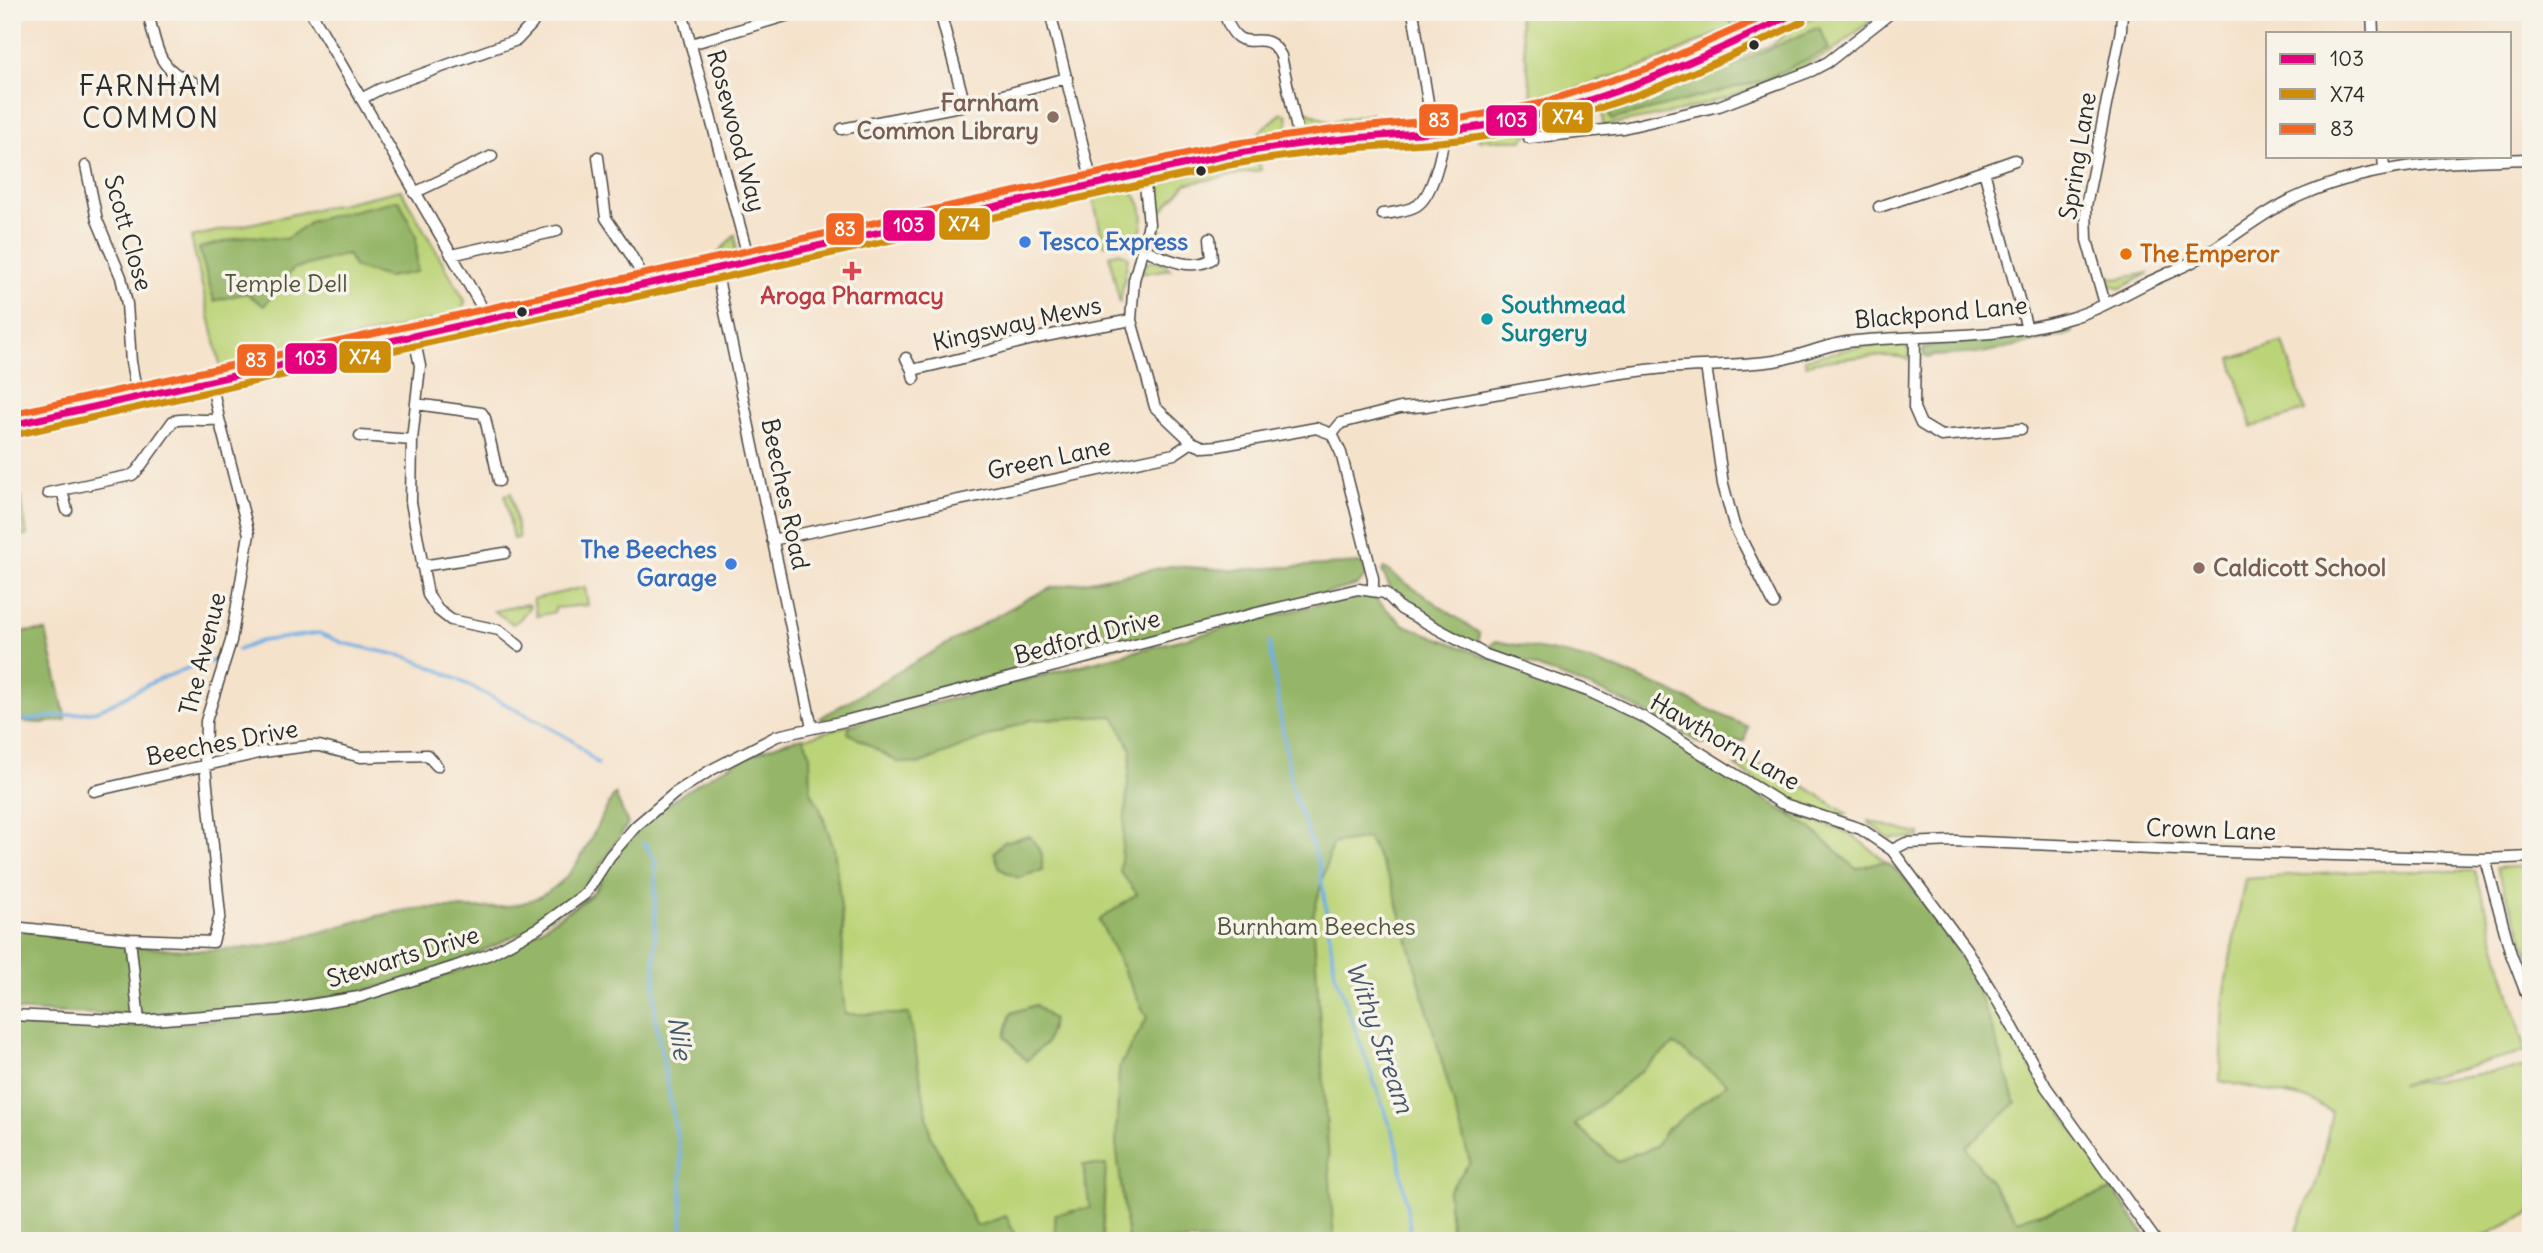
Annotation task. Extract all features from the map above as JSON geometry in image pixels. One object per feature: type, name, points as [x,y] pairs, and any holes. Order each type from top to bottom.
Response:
[{"type":"main road","points":[[12,425],[1227,155],[1300,143],[1438,132],[1500,124],[1585,103],[1699,61],[1798,12]]},
{"type":"street","points":[[148,12],[158,52],[165,66],[174,75],[193,82]]},
{"type":"street","points":[[311,12],[480,304],[485,320]]},
{"type":"street","points":[[361,99],[380,89],[517,40],[532,24],[537,12]]},
{"type":"street","name":"Rosewood Way","points":[[682,12],[749,260]]},
{"type":"street","points":[[691,44],[799,12]]},
{"type":"street","points":[[940,12],[965,105]]},
{"type":"street","points":[[1050,12],[1092,183]]},
{"type":"street","points":[[1224,12],[1229,31],[1237,39],[1265,40],[1275,45],[1280,56],[1300,143]]},
{"type":"street","points":[[1382,214],[1395,214],[1401,209],[1415,207],[1423,198],[1441,157],[1413,12]]},
{"type":"street","points":[[1529,138],[1623,128],[1719,106],[1828,62],[1892,12]]},
{"type":"street","name":"Spring Lane","points":[[2105,304],[2087,240],[2086,206],[2122,12]]},
{"type":"street","points":[[2372,12],[2374,32]]},
{"type":"street","points":[[842,129],[965,105],[1067,78]]},
{"type":"street","points":[[1585,103],[1590,131]]},
{"type":"street","points":[[414,193],[492,156]]},
{"type":"street","points":[[598,157],[606,218],[646,283]]},
{"type":"street","points":[[2383,158],[2384,169]]},
{"type":"street","name":"Blackpond Lane","points":[[1332,434],[1341,423],[1400,408],[1583,379],[1665,368],[1736,366],[1779,360],[1843,343],[1985,335],[2027,329],[2072,318],[2105,304],[2194,261],[2302,194],[2337,181],[2384,169],[2435,162],[2531,159]]},
{"type":"street","points":[[1879,207],[2015,160]]},
{"type":"street","name":"Scott Close","points":[[86,166],[97,220],[121,276],[127,304],[131,362],[137,396]]},
{"type":"street","points":[[1984,170],[2027,329]]},
{"type":"street","points":[[1144,174],[1149,224],[1134,280],[1131,320],[1155,407],[1192,442]]},
{"type":"street","points":[[451,255],[557,231]]},
{"type":"street","points":[[1144,249],[1166,259],[1189,264],[1207,262],[1212,259],[1210,238]]},
{"type":"street","name":"Beeches Road","points":[[716,269],[812,728]]},
{"type":"street","name":"Kingsway Mews","points":[[906,358],[913,374],[1021,343],[1131,320]]},
{"type":"street","points":[[414,337],[420,366],[412,440],[411,502],[428,595],[438,610],[451,620],[499,631],[519,646]]},
{"type":"street","points":[[1915,338],[1914,408],[1921,424],[1941,436],[2021,429]]},
{"type":"street","points":[[1706,366],[1723,484],[1734,525],[1774,604]]},
{"type":"street","name":"The Avenue","points":[[12,927],[130,939],[213,942],[220,915],[205,766],[206,721],[231,641],[249,534],[211,380]]},
{"type":"street","points":[[416,404],[482,413],[499,481]]},
{"type":"street","points":[[48,493],[132,475],[173,421],[183,418],[203,422],[219,419]]},
{"type":"street","name":"Green Lane","points":[[772,540],[1174,454],[1192,442],[1204,447],[1218,446],[1316,428],[1332,434]]},
{"type":"street","points":[[1332,434],[1341,453],[1373,578],[1373,590]]},
{"type":"street","points":[[360,436],[412,440]]},
{"type":"street","points":[[62,491],[67,510]]},
{"type":"street","points":[[422,566],[505,553]]},
{"type":"street","name":"Bedford Drive","points":[[812,728],[1257,613],[1358,589],[1373,590]]},
{"type":"street","name":"Hawthorn Lane","points":[[1373,590],[1385,593],[1401,609],[1486,655],[1588,691],[1645,718],[1781,803],[1861,829],[1892,850],[1966,948],[2046,1087],[2157,1241]]},
{"type":"street","name":"Stewarts Drive","points":[[12,1015],[139,1021],[279,1010],[359,997],[454,967],[490,954],[538,928],[585,894],[610,856],[636,826],[676,793],[711,770],[777,736],[812,728]]},
{"type":"street","name":"Beeches Drive","points":[[94,791],[263,751],[308,746],[319,746],[361,758],[426,755],[437,766]]},
{"type":"street","name":"Crown Lane","points":[[1892,850],[1906,843],[1955,841],[2226,852],[2485,859],[2531,857]]},
{"type":"street","points":[[2485,859],[2511,954],[2531,1006]]},
{"type":"street","points":[[130,939],[139,1021]]},
{"type":"green space","points":[[1518,12],[1726,12],[1733,27],[1648,65],[1529,105],[1528,97],[1532,95]]},
{"type":"green space","points":[[1726,12],[1762,12],[1733,27]]},
{"type":"green space","points":[[1823,12],[1882,12],[1830,53],[1767,85],[1681,111],[1603,126],[1602,109],[1772,45],[1800,23]]},
{"type":"green space","points":[[1819,27],[1829,49],[1764,80],[1611,120],[1609,112],[1736,64]]},
{"type":"green space","points":[[1301,109],[1330,122],[1335,129],[1321,133],[1308,132],[1300,122]]},
{"type":"green space","points":[[1282,113],[1287,115],[1289,131],[1260,136],[1259,132]]},
{"type":"green space","points":[[1572,113],[1579,115],[1580,122],[1577,126],[1540,129],[1522,140],[1478,140],[1481,133]]},
{"type":"green space","points":[[1372,114],[1375,126],[1335,129],[1330,122]]},
{"type":"green space","points":[[1258,158],[1261,170],[1186,184],[1160,213],[1160,228],[1166,249],[1155,245],[1156,195],[1166,180],[1173,176]]},
{"type":"green space","points":[[1124,187],[1137,198],[1140,205],[1143,221],[1141,229],[1133,244],[1104,245],[1092,194]]},
{"type":"green space","name":"Temple Dell","points":[[401,190],[465,301],[462,313],[221,368],[191,237]]},
{"type":"green space","points":[[399,200],[416,236],[417,272],[388,277],[355,268],[347,254],[293,269],[264,306],[246,293],[214,301],[199,248],[247,236],[286,239],[314,220]]},
{"type":"green space","points":[[735,235],[736,250],[725,257],[715,256]]},
{"type":"green space","points":[[1120,252],[1128,257],[1120,304],[1109,255]]},
{"type":"green space","points":[[1155,261],[1170,269],[1140,274],[1147,263]]},
{"type":"green space","points":[[2149,273],[2119,289],[2106,282],[2104,274],[2116,279]]},
{"type":"green space","points":[[2069,325],[2073,333],[2063,336],[1982,353],[1928,358],[1924,356],[1923,349],[1935,344],[1982,341]]},
{"type":"green space","points":[[2283,342],[2305,411],[2252,427],[2231,359]]},
{"type":"green space","points":[[1904,345],[1910,351],[1909,360],[1878,356],[1806,365],[1804,359],[1853,348]]},
{"type":"green space","points":[[20,492],[27,535],[12,537],[12,494]]},
{"type":"green space","points":[[511,493],[519,538],[513,539],[505,495]]},
{"type":"green space","points":[[1362,563],[1366,575],[1358,585],[825,721],[820,718],[915,662],[1051,588],[1171,566],[1231,570]]},
{"type":"green space","points":[[1384,568],[1479,633],[1479,646],[1436,626],[1406,607],[1391,589],[1382,571]]},
{"type":"green space","points":[[585,587],[588,605],[555,608],[555,612],[537,616],[533,599]]},
{"type":"green space","points":[[1362,593],[1374,598],[1404,625],[1605,703],[1660,731],[1812,829],[1856,869],[1878,862],[1887,863],[1902,875],[1962,951],[1993,1031],[2016,1103],[1966,1147],[2017,1220],[2114,1190],[2149,1241],[1452,1241],[1448,1192],[1470,1162],[1392,884],[1368,838],[1332,844],[1313,916],[1334,1241],[1128,1241],[1116,1144],[1119,1068],[1147,1018],[1099,920],[1137,894],[1120,871],[1131,749],[1114,716],[1030,720],[918,764],[898,762],[848,733],[850,725]],"holes":[[[1674,1044],[1727,1084],[1666,1130],[1657,1145],[1618,1162],[1575,1125]]]},
{"type":"green space","name":"Burnham Beeches","points":[[1374,598],[1404,625],[1605,703],[1660,731],[1782,810],[1851,834],[1902,875],[1962,951],[2007,1024],[2021,1053],[2149,1241],[12,1241],[206,1021],[244,1018],[358,1000],[447,976],[485,961],[532,936],[593,892],[616,854],[718,773],[783,742],[1147,648]]},
{"type":"green space","points":[[527,604],[530,606],[513,624],[494,611]]},
{"type":"green space","points":[[46,631],[66,720],[42,723],[12,721],[12,632]]},
{"type":"green space","points":[[1496,641],[1570,655],[1634,676],[1748,727],[1745,741],[1701,744],[1608,694],[1487,648]]},
{"type":"green space","points":[[803,737],[810,753],[811,792],[834,848],[843,925],[842,986],[845,1014],[909,1014],[931,1137],[977,1226],[1006,1216],[1018,1241],[12,1241],[12,1020],[140,1025],[230,1019],[365,998],[463,969],[525,939],[589,897],[600,884],[617,852],[655,814],[678,797],[753,754]]},
{"type":"green space","points":[[1770,763],[1847,814],[1839,817],[1788,800],[1734,766]]},
{"type":"green space","points":[[615,794],[628,824],[576,896],[551,917],[498,944],[441,968],[382,986],[260,1008],[136,1014],[12,1010],[12,928],[133,946],[226,950],[276,944],[396,912],[516,905],[546,893],[570,873]]},
{"type":"green space","points":[[1869,821],[1920,833],[1920,837],[1890,839]]},
{"type":"green space","points":[[1030,836],[1042,854],[1042,870],[1018,878],[1000,869],[994,852],[1004,842]]},
{"type":"green space","points":[[2531,866],[2531,959],[2496,868]]},
{"type":"green space","points":[[2364,871],[2475,871],[2526,1051],[2399,1085],[2531,1067],[2531,1213],[2473,1241],[2301,1241],[2297,1229],[2319,1176],[2332,1112],[2310,1100],[2220,1081],[2223,996],[2245,879]]},
{"type":"green space","points":[[1036,1005],[1053,1020],[1046,1043],[1026,1061],[1005,1036],[1011,1013]]},
{"type":"green space","points":[[1083,1165],[1106,1165],[1102,1241],[1056,1238],[1055,1214],[1090,1208]]},
{"type":"waterway","points":[[238,650],[261,641],[319,633],[343,643],[407,657],[443,672],[538,721],[573,741],[598,764]]},
{"type":"waterway","name":"Withy Stream","points":[[1269,642],[1292,789],[1320,867],[1335,973],[1397,1145],[1412,1240]]},
{"type":"waterway","points":[[12,718],[26,720],[97,711],[151,683],[195,665],[214,661]]},
{"type":"waterway","name":"Nile","points":[[644,843],[655,860],[655,1017],[681,1158],[683,1241]]},
{"type":"transit line","name":"83","points":[[12,414],[1225,145],[1336,129],[1463,118],[1538,104],[1649,68],[1774,12]]},
{"type":"transit line","name":"103","points":[[12,425],[1227,155],[1290,145],[1464,129],[1540,114],[1578,104],[1652,78],[1797,12]]},
{"type":"transit line","name":"X74","points":[[14,435],[1229,165],[1292,155],[1467,139],[1543,124],[1657,87],[1731,56],[1803,21]]},
{"type":"place","name":"Farnham Common Library","points":[[1053,117]]},
{"type":"place","name":"Tesco Express","points":[[1025,242]]},
{"type":"place","name":"The Emperor","points":[[2126,254]]},
{"type":"place","name":"Aroga Pharmacy","points":[[852,271]]},
{"type":"place","name":"Southmead Surgery","points":[[1487,319]]},
{"type":"place","name":"The Beeches Garage","points":[[731,564]]},
{"type":"place","name":"Caldicott School","points":[[2199,568]]},
{"type":"district","name":"FARNHAM COMMON","points":[[151,102]]}]
